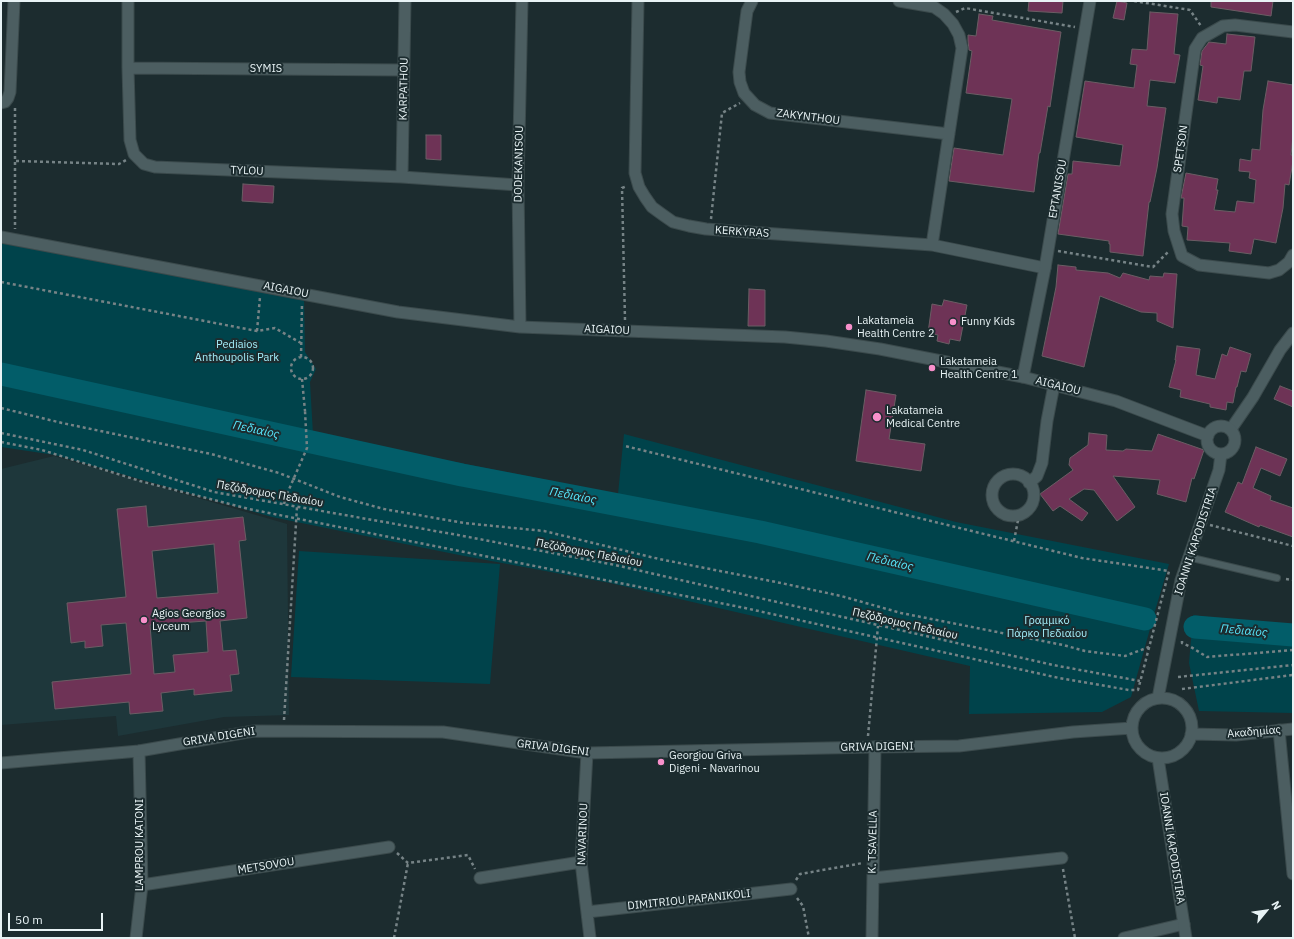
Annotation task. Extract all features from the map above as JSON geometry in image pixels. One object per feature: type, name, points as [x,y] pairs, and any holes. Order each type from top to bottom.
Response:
[{"type":"street","points":[[5,100],[10,92],[14,1]]},
{"type":"street","points":[[128,1],[130,140],[134,154]]},
{"type":"street","name":"KARPATHOU","points":[[402,177],[405,1]]},
{"type":"street","name":"DODEKANISOU","points":[[520,327],[518,185],[522,1]]},
{"type":"street","name":"KERKYRAS","points":[[638,1],[635,173],[644,197],[652,207],[663,216],[674,222],[710,229],[932,245],[1045,268]]},
{"type":"street","name":"ZAKYNTHOU","points":[[752,1],[747,11],[739,72],[740,82],[744,93],[754,105],[770,113],[949,134]]},
{"type":"street","points":[[899,1],[934,7],[947,17],[953,24],[959,35],[962,48],[932,245]]},
{"type":"street","name":"EPTANISOU","points":[[1024,377],[1045,268],[1090,1]]},
{"type":"street","name":"SPETSON","points":[[1293,32],[1235,24],[1223,26],[1202,38],[1195,49],[1172,214],[1174,231],[1182,256],[1199,266],[1268,273],[1279,270],[1289,262],[1293,255]]},
{"type":"street","name":"SYMIS","points":[[128,68],[404,70]]},
{"type":"street","name":"TYLOU","points":[[134,154],[144,164],[155,167],[402,177],[518,185]]},
{"type":"street","name":"AIGAIOU","points":[[1,237],[398,312],[520,327],[785,337],[880,348],[1024,377],[1116,401],[1208,436]]},
{"type":"street","points":[[1230,429],[1253,397],[1280,350],[1293,333]]},
{"type":"street","points":[[1029,483],[1037,476],[1042,463],[1047,421],[1054,385]]},
{"type":"street","points":[[1217,426],[1227,427],[1235,437],[1234,447],[1228,453],[1214,453],[1210,450],[1207,441],[1208,436],[1213,428],[1217,426]]},
{"type":"street","name":"IOANNI KAPODISTRIA","points":[[1158,698],[1181,580],[1219,470],[1221,454]]},
{"type":"street","points":[[1011,475],[1025,479],[1029,483],[1033,496],[1029,508],[1019,515],[1007,515],[1000,512],[995,507],[992,500],[992,493],[998,480],[1004,476],[1011,475]]},
{"type":"street","points":[[1158,698],[1168,698],[1175,701],[1185,709],[1190,717],[1192,726],[1191,734],[1184,749],[1176,755],[1158,758],[1141,750],[1135,742],[1132,728],[1133,717],[1140,707],[1146,702],[1158,698]]},
{"type":"street","name":"GRIVA DIGENI","points":[[1,763],[139,751],[254,731],[443,732],[587,753],[959,746],[1073,732],[1132,728]]},
{"type":"street","name":"Ακαδημίας","points":[[1191,734],[1236,735],[1293,729]]},
{"type":"street","points":[[1279,730],[1292,841],[1293,874]]},
{"type":"street","name":"K. TSAVELLA","points":[[871,747],[873,861],[872,938]]},
{"type":"street","name":"LAMPROU KATONI","points":[[136,938],[142,885],[139,751]]},
{"type":"street","name":"NAVARINOU","points":[[587,753],[581,862],[590,938]]},
{"type":"street","name":"IOANNI KAPODISTIRA","points":[[1158,758],[1186,938]]},
{"type":"street","name":"METSOVOU","points":[[142,885],[390,847]]},
{"type":"street","points":[[873,878],[1062,858]]},
{"type":"street","points":[[480,878],[581,862]]},
{"type":"street","name":"DIMITRIOU PAPANIKOLI","points":[[587,912],[791,889]]},
{"type":"street","points":[[1124,938],[1184,924]]},
{"type":"lane","points":[[1188,557],[1277,578]]},
{"type":"path","points":[[1134,1],[1190,10],[1207,34]]},
{"type":"path","points":[[947,17],[965,8],[1086,29]]},
{"type":"path","points":[[710,229],[722,113],[749,99]]},
{"type":"path","points":[[5,100],[16,109],[15,240]]},
{"type":"path","points":[[16,161],[119,164],[134,154]]},
{"type":"path","points":[[625,331],[622,188],[637,181]]},
{"type":"path","points":[[1048,249],[1153,267],[1177,242]]},
{"type":"path","points":[[1,282],[257,331],[275,328],[301,343]]},
{"type":"path","points":[[257,331],[260,286]]},
{"type":"path","points":[[301,357],[303,294]]},
{"type":"path","points":[[301,357],[308,359],[312,364],[312,372],[308,377],[302,379],[295,377],[291,372],[291,365],[295,359],[301,357]]},
{"type":"path","points":[[284,504],[308,448],[302,379]]},
{"type":"path","points":[[1,408],[62,423],[211,454],[279,473],[340,497],[384,509],[464,523],[544,531],[658,559],[841,596],[901,613],[1063,645],[1085,651],[1125,656],[1149,647]]},
{"type":"path","name":"Πεζόδρομος Πεδιαίου","points":[[1,433],[83,450],[214,492],[458,535],[615,565],[1053,665],[1140,681]]},
{"type":"path","points":[[1,442],[42,450],[140,480],[249,509],[737,606],[1059,678],[1129,690],[1138,690],[1169,571],[1082,558],[625,446]]},
{"type":"path","points":[[284,731],[297,507]]},
{"type":"path","points":[[1014,541],[1019,515]]},
{"type":"path","points":[[1211,526],[1293,546]]},
{"type":"path","points":[[871,747],[878,626]]},
{"type":"path","points":[[1182,643],[1192,647],[1207,657],[1293,650]]},
{"type":"path","points":[[1178,677],[1293,665]]},
{"type":"path","points":[[1182,688],[1293,675]]},
{"type":"path","points":[[390,847],[408,863],[468,855],[480,878]]},
{"type":"path","points":[[1062,858],[1075,938]]},
{"type":"path","points":[[809,938],[803,906],[791,889],[800,874],[873,861]]},
{"type":"path","points":[[394,938],[408,863]]},
{"type":"shaded area","name":"Agios Georgios Lyceum","points":[[54,456],[287,524],[289,715],[224,717],[118,736],[116,716],[1,725],[1,469]]},
{"type":"green space","name":"Γραμμικό Πάρκο Πεδιαίου","points":[[1,243],[304,296],[305,352],[316,369],[310,382],[313,434],[618,494],[624,434],[956,522],[1169,564],[1131,697],[1102,712],[969,714],[970,666],[610,583],[459,555],[272,517],[55,455],[1,447]]},
{"type":"green space","points":[[299,551],[500,564],[490,684],[291,677]]},
{"type":"green space","points":[[1193,615],[1293,628],[1293,713],[1199,711],[1189,663]]},
{"type":"building","points":[[1029,1],[1063,1],[1062,13],[1028,11]]},
{"type":"building","points":[[1117,1],[1127,3],[1124,20],[1113,18]]},
{"type":"building","points":[[1211,1],[1273,1],[1271,16],[1211,7]]},
{"type":"building","points":[[1150,12],[1178,14],[1174,54],[1180,55],[1175,83],[1150,80],[1147,106],[1166,108],[1157,168],[1149,202],[1143,256],[1110,252],[1109,241],[1058,234],[1068,174],[1072,174],[1073,161],[1120,166],[1123,145],[1076,137],[1085,81],[1134,88],[1137,65],[1130,64],[1132,49],[1147,50]]},
{"type":"building","points":[[979,14],[993,16],[992,20],[1061,32],[1050,107],[1048,106],[1039,153],[1034,192],[949,181],[954,148],[1003,155],[1012,99],[966,93],[972,51],[969,50],[968,35],[976,36]]},
{"type":"building","points":[[1227,34],[1255,37],[1251,71],[1244,71],[1240,100],[1218,97],[1217,103],[1198,100],[1203,66],[1200,65],[1202,51],[1209,42],[1226,44]]},
{"type":"building","points":[[1268,81],[1293,85],[1293,136],[1291,155],[1293,155],[1293,161],[1289,185],[1285,184],[1283,208],[1276,243],[1254,239],[1251,254],[1229,251],[1230,243],[1187,240],[1188,227],[1182,226],[1184,198],[1181,198],[1186,173],[1218,179],[1216,190],[1218,190],[1214,210],[1235,212],[1237,201],[1254,203],[1256,180],[1249,178],[1250,172],[1239,171],[1240,159],[1251,161],[1252,149],[1260,150],[1263,110]]},
{"type":"building","points":[[426,135],[441,135],[441,160],[426,159]]},
{"type":"building","points":[[243,184],[274,186],[273,203],[242,201]]},
{"type":"building","points":[[1058,265],[1076,267],[1076,270],[1108,273],[1120,278],[1123,273],[1149,280],[1150,276],[1163,277],[1164,273],[1177,274],[1173,328],[1157,321],[1157,313],[1141,312],[1100,296],[1084,367],[1042,356],[1056,287]]},
{"type":"building","points":[[749,289],[765,290],[765,326],[748,326]]},
{"type":"building","name":"Funny Kids","points":[[944,300],[967,305],[960,341],[950,339],[949,344],[937,341],[938,335],[928,333],[932,304],[942,306]]},
{"type":"building","points":[[1177,346],[1200,349],[1196,375],[1215,379],[1222,354],[1227,356],[1230,347],[1251,354],[1246,372],[1241,371],[1233,403],[1227,402],[1226,410],[1210,407],[1210,404],[1180,397],[1181,390],[1169,387],[1176,360]]},
{"type":"building","points":[[1280,386],[1293,391],[1293,407],[1274,399]]},
{"type":"building","name":"Lakatameia Medical Centre","points":[[866,390],[896,395],[889,439],[925,444],[921,471],[856,461]]},
{"type":"building","points":[[1089,433],[1107,435],[1106,450],[1123,451],[1126,449],[1152,451],[1158,434],[1204,450],[1194,479],[1192,478],[1186,502],[1157,494],[1160,480],[1113,476],[1135,507],[1117,521],[1094,490],[1084,489],[1069,499],[1088,513],[1082,521],[1060,506],[1053,511],[1040,494],[1073,470],[1069,465],[1070,458],[1088,445]]},
{"type":"building","points":[[1256,447],[1287,459],[1280,476],[1261,468],[1253,488],[1271,496],[1270,500],[1293,508],[1293,537],[1260,525],[1259,527],[1225,512],[1238,482],[1242,484]]},
{"type":"building","points":[[146,506],[148,527],[243,517],[246,540],[239,541],[247,618],[220,621],[223,651],[236,650],[239,674],[230,675],[232,691],[194,695],[194,689],[161,693],[163,711],[130,714],[129,702],[55,709],[52,682],[131,674],[126,623],[101,625],[103,646],[85,648],[85,641],[71,643],[67,603],[126,597],[117,509]],"holes":[[[214,544],[218,593],[157,598],[152,551]],[[206,621],[208,652],[173,655],[175,672],[154,674],[150,625]]]},
{"type":"waterway","name":"Πεδιαίος","points":[[1,374],[462,475],[760,532],[1145,619]]},
{"type":"waterway","name":"Πεδιαίος","points":[[1195,627],[1293,635]]},
{"type":"place","name":"Funny Kids","points":[[953,322]]},
{"type":"place","name":"Lakatameia Health Centre 2","points":[[849,327]]},
{"type":"place","name":"Lakatameia Health Centre 1","points":[[932,368]]},
{"type":"place","name":"Lakatameia Medical Centre","points":[[877,417]]},
{"type":"place","name":"Agios Georgios Lyceum","points":[[144,620]]},
{"type":"place","name":"Georgiou Griva Digeni - Navarinou","points":[[661,762]]},
{"type":"park label","name":"Pediaios Anthoupolis Park","points":[[237,351]]}]
